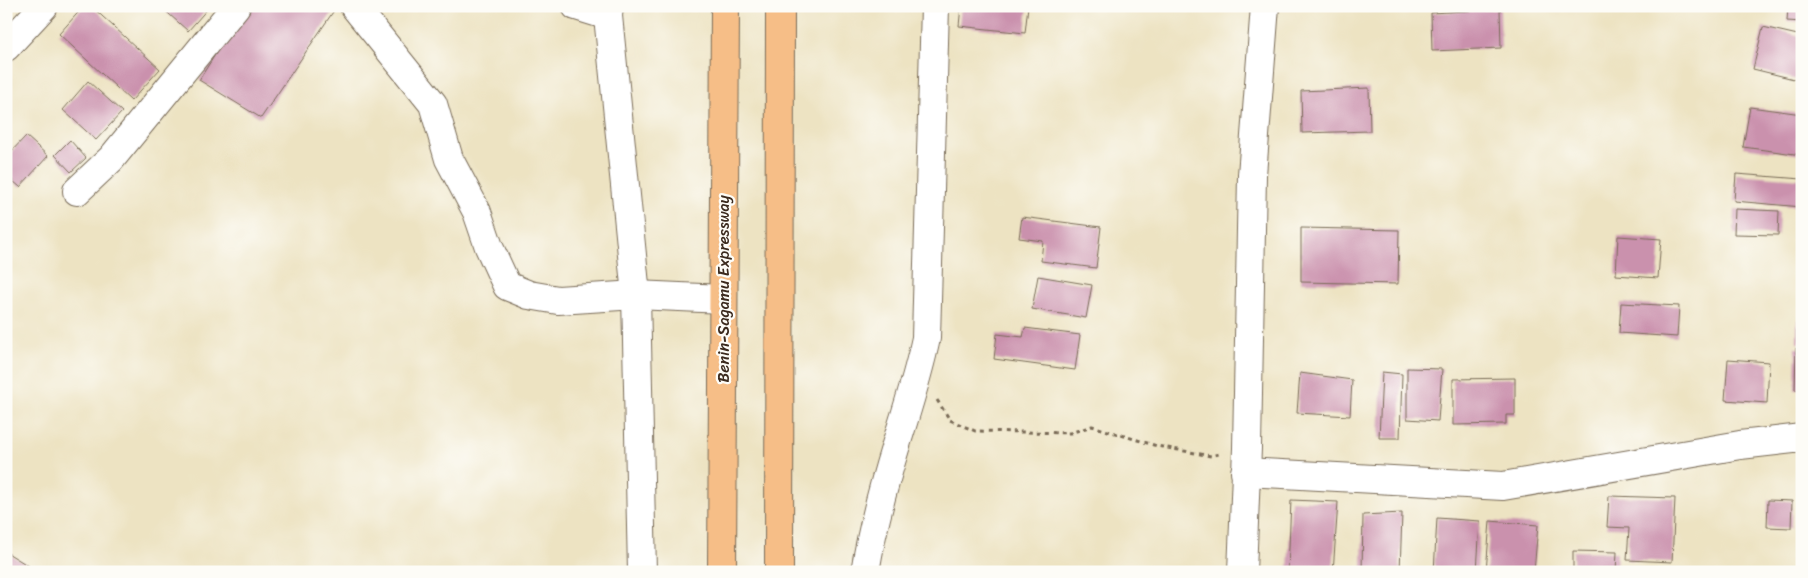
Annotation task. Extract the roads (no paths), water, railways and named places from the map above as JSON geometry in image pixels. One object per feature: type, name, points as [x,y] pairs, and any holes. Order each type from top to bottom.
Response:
[{"type":"highway","name":"Benin-Sagamu Expressway","points":[[722,572],[725,6]]},
{"type":"highway","points":[[779,572],[780,6]]},
{"type":"street","points":[[6,47],[44,6]]},
{"type":"street","points":[[77,191],[110,159],[236,6]]},
{"type":"street","points":[[354,6],[433,104],[449,160],[477,212],[489,247],[507,286],[529,295],[558,300],[636,295],[723,300]]},
{"type":"street","points":[[576,6],[609,11],[636,295],[642,572]]},
{"type":"street","points":[[865,572],[871,532],[919,372],[926,338],[935,6]]},
{"type":"street","points":[[1242,572],[1252,175],[1265,6]]},
{"type":"street","points":[[1246,460],[1504,486],[1740,445],[1802,438]]}]
